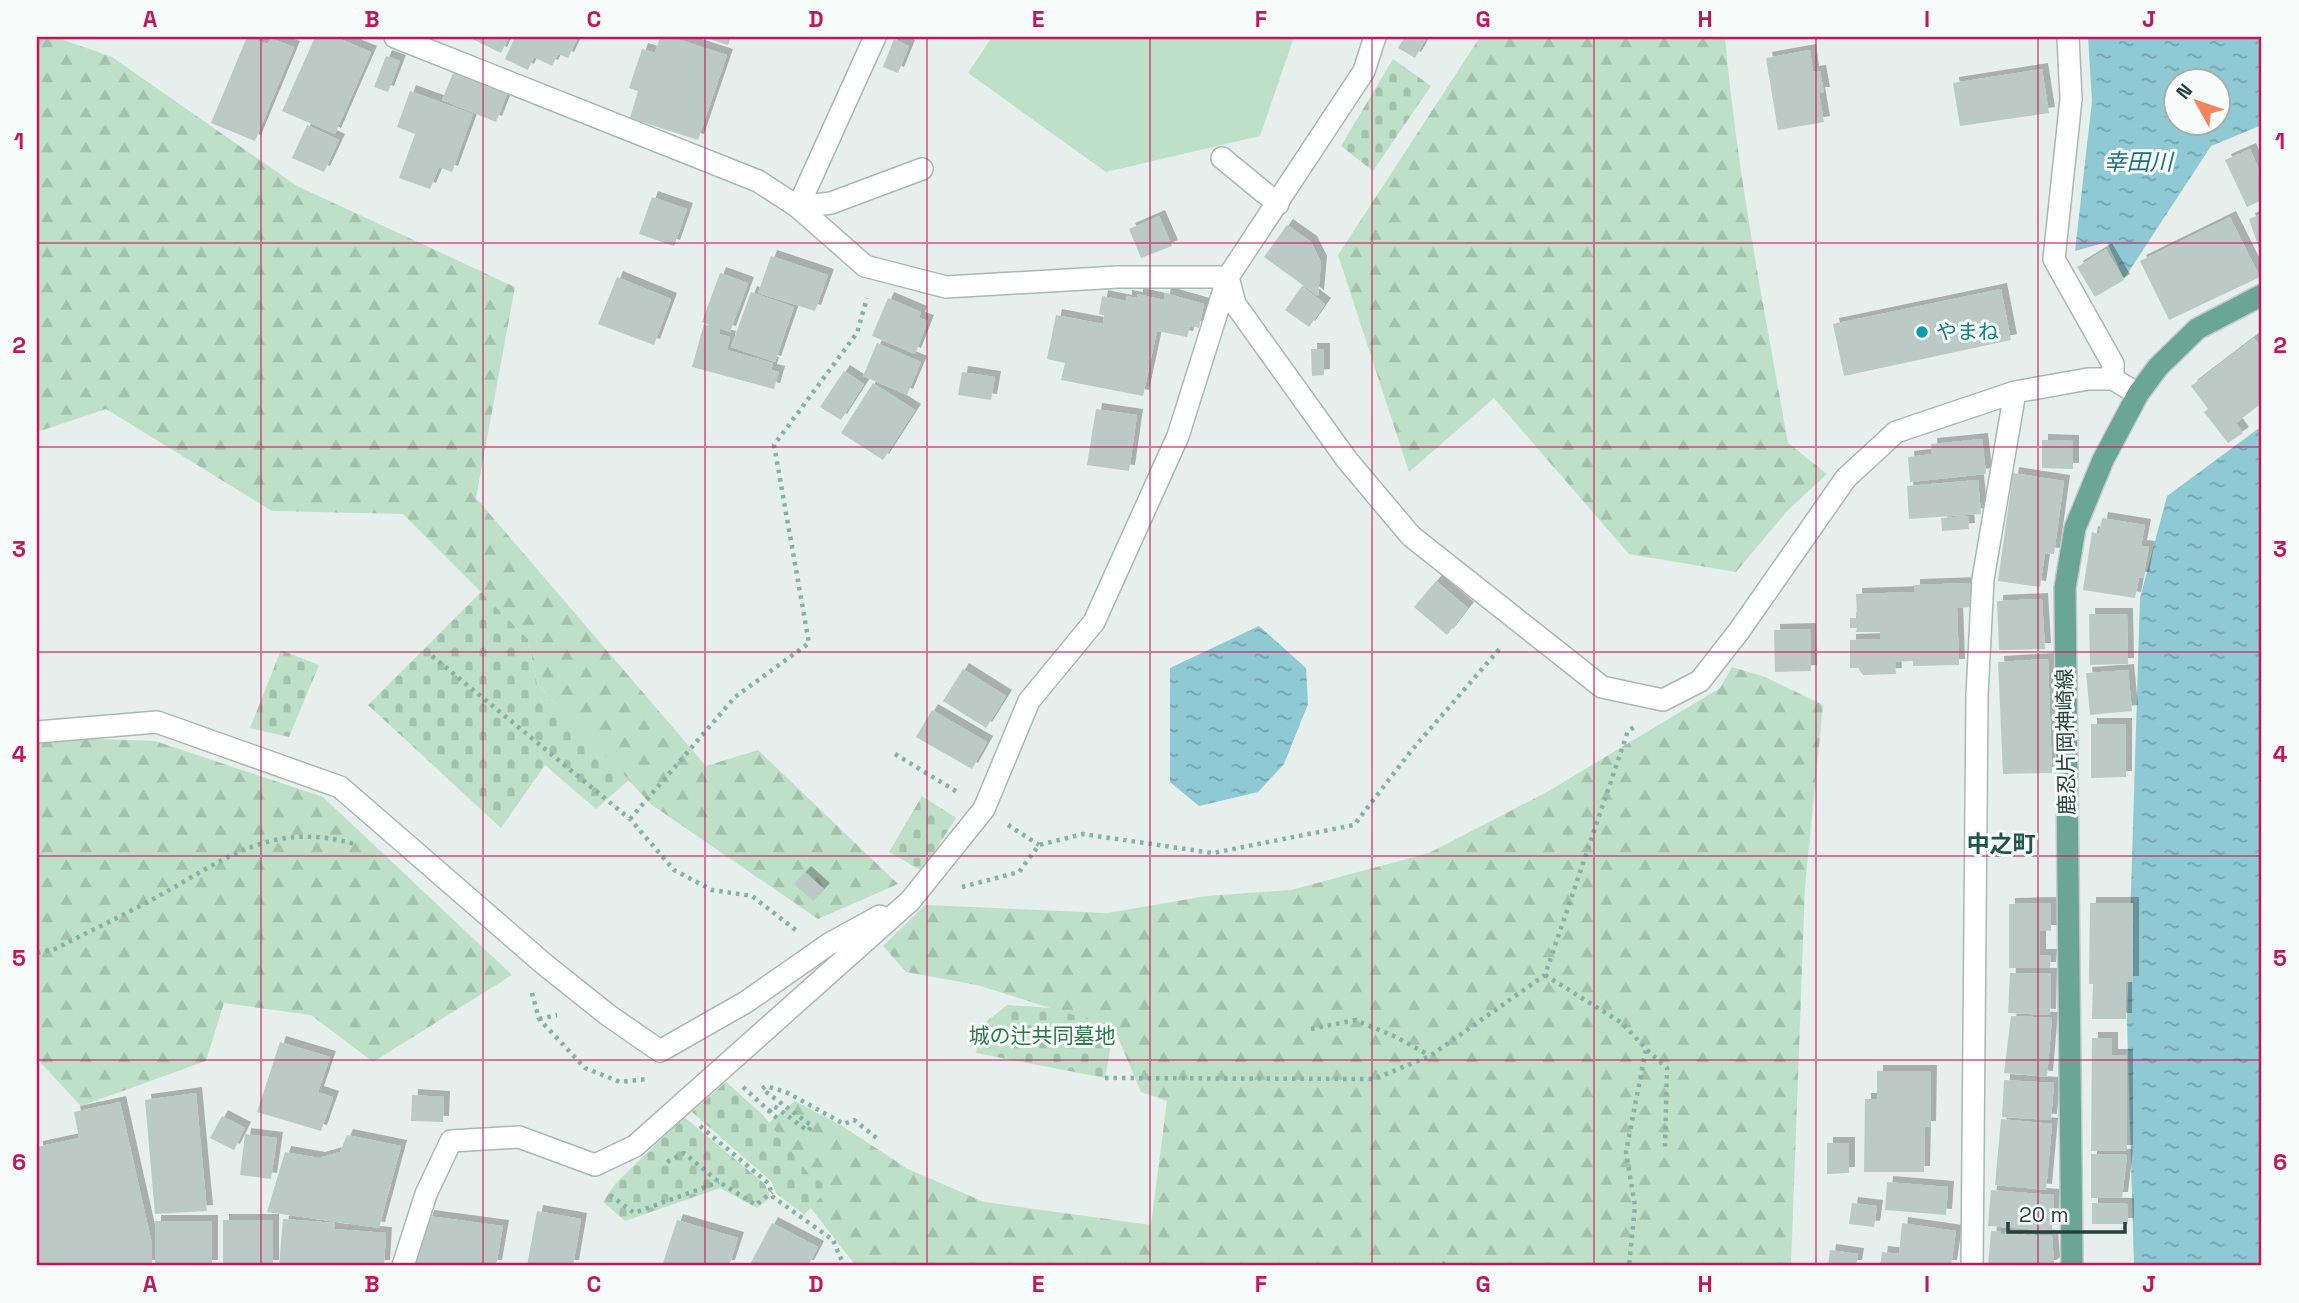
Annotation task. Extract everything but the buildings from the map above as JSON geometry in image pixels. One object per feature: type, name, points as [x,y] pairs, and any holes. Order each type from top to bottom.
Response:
[{"type":"main road","name":"鹿忍片岡神崎線","points":[[2072,1266],[2065,588],[2075,528],[2103,460],[2138,394],[2158,367],[2197,329],[2262,295]]},
{"type":"street","points":[[395,37],[758,181],[798,208],[865,266],[947,287],[1118,277],[1228,277]]},
{"type":"street","points":[[798,208],[875,37]]},
{"type":"street","points":[[403,1266],[426,1194],[451,1141],[519,1138],[595,1166],[635,1146],[910,901],[984,810],[1029,701],[1094,622],[1178,436],[1228,277],[1364,71],[1375,37]]},
{"type":"street","points":[[2068,37],[2071,99],[2054,259],[2113,364],[2113,379]]},
{"type":"street","points":[[1222,158],[1278,204]]},
{"type":"street","points":[[798,208],[831,203],[922,169]]},
{"type":"street","points":[[1228,277],[1235,304],[1355,470],[1411,536],[1602,687],[1663,700],[1700,681],[1740,631],[1846,478],[1896,432],[2015,392],[2088,379],[2113,379],[2138,394]]},
{"type":"street","points":[[1972,1266],[1977,695],[1983,579],[2015,392]]},
{"type":"street","points":[[37,732],[157,722],[340,787],[544,964],[608,1015],[660,1051],[746,1002],[828,944],[910,901]]},
{"type":"path","points":[[629,819],[735,696],[809,643],[774,445],[857,333],[876,269]]},
{"type":"path","points":[[958,888],[1019,872],[1039,845],[1083,834],[1213,853],[1353,825],[1411,751],[1521,624]]},
{"type":"path","points":[[432,656],[629,819],[674,870],[712,890],[752,896],[804,936],[789,971]]},
{"type":"path","points":[[1105,1078],[1374,1079],[1430,1056],[1545,975],[1628,731],[1639,724]]},
{"type":"path","points":[[895,754],[959,793]]},
{"type":"path","points":[[37,953],[55,949],[156,897],[229,854],[270,841],[327,835],[362,846]]},
{"type":"path","points":[[1545,975],[1622,1024],[1667,1068],[1665,1147]]},
{"type":"path","points":[[1311,1029],[1355,1020],[1394,1036],[1430,1056]]},
{"type":"path","points":[[1629,1266],[1635,1206],[1626,1152],[1646,1049]]},
{"type":"path","points":[[722,1068],[779,1120]]},
{"type":"path","points":[[769,1112],[774,1106],[808,1131],[812,1126],[762,1089],[766,1086],[786,1092],[844,1124],[854,1120],[878,1139]]},
{"type":"path","points":[[678,1107],[768,1182],[773,1197],[833,1240],[844,1266]]},
{"type":"path","points":[[670,1160],[684,1153],[719,1182],[756,1205],[772,1192]]},
{"type":"path","points":[[610,1195],[634,1213],[719,1182]]},
{"type":"path","points":[[1972,1230],[2072,1235]]},
{"type":"green space","points":[[37,37],[55,37],[112,57],[297,186],[515,287],[476,498],[706,766],[758,750],[898,884],[818,919],[652,805],[537,684],[528,639],[403,514],[272,511],[106,409],[37,432]]},
{"type":"green space","points":[[992,37],[1294,37],[1260,136],[1106,172],[968,73]]},
{"type":"green space","points":[[1480,37],[1725,37],[1744,190],[1788,443],[1827,474],[1788,510],[1736,572],[1629,554],[1494,398],[1409,472],[1338,255]]},
{"type":"green space","points":[[1393,59],[1431,86],[1373,171],[1341,146]]},
{"type":"green space","points":[[481,592],[528,639],[537,684],[629,780],[596,809],[545,765],[501,828],[368,705]]},
{"type":"green space","points":[[281,650],[319,665],[289,737],[250,728]]},
{"type":"green space","points":[[1732,667],[1765,677],[1823,705],[1805,887],[1791,1266],[856,1266],[782,1171],[766,1125],[795,1101],[842,1126],[908,1169],[984,1202],[1151,1225],[1167,1101],[1141,1092],[1114,1028],[977,985],[906,972],[883,946],[925,905],[1108,913],[1206,896],[1291,890],[1429,853],[1547,792],[1720,688]]},
{"type":"green space","points":[[37,737],[155,741],[323,797],[512,975],[373,1062],[311,1015],[224,1003],[206,1061],[81,1106],[37,1059]]},
{"type":"green space","points":[[922,796],[956,818],[922,871],[889,852]]},
{"type":"green space","name":"城の辻共同墓地","points":[[1007,1005],[1052,1008],[1114,1028],[1105,1078],[976,1053],[981,1026]]},
{"type":"green space","points":[[726,1082],[763,1115],[808,1173],[829,1188],[804,1215],[776,1193],[771,1181],[692,1112]]},
{"type":"green space","points":[[684,1117],[765,1184],[770,1198],[757,1208],[720,1188],[625,1221],[603,1202],[615,1184]]},
{"type":"water","name":"幸田川","points":[[2088,37],[2262,37],[2262,125],[2211,146],[2124,279],[2107,242],[2075,251],[2092,101]]},
{"type":"water","points":[[2262,426],[2262,1266],[2134,1266],[2127,1021],[2140,598],[2167,496]]},
{"type":"water","points":[[1259,626],[1306,668],[1308,704],[1284,764],[1258,792],[1199,806],[1170,782],[1170,668]]},
{"type":"place","name":"やまね","points":[[1922,332]]},
{"type":"district","name":"中之町","points":[[2001,844]]}]
